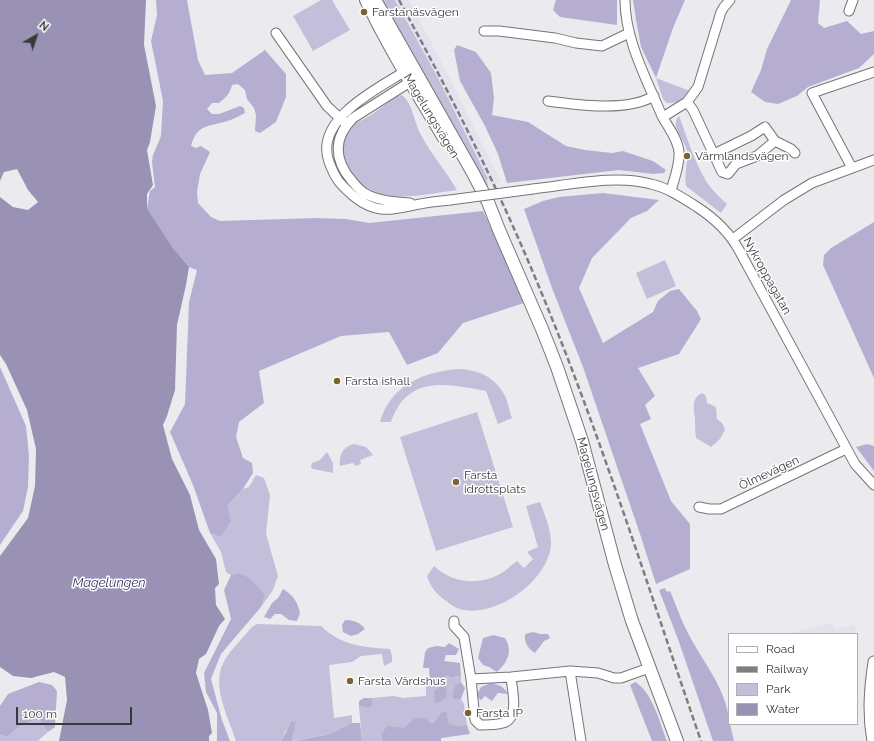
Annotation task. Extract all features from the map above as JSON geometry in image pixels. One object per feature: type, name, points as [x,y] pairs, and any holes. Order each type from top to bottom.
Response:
[{"type":"main road","name":"Magelungsvägen","points":[[366,0],[378,26],[473,173],[488,202],[542,329],[572,408],[623,593],[649,668],[677,741]]},
{"type":"main road","name":"Magelungsvägen","points":[[375,0],[411,75]]},
{"type":"street","points":[[625,0],[629,33],[641,67],[679,151],[671,191]]},
{"type":"street","points":[[663,117],[687,102],[698,87],[722,8],[730,0]]},
{"type":"street","points":[[849,11],[853,0]]},
{"type":"street","points":[[484,31],[499,31],[555,38],[582,44],[602,46],[629,33]]},
{"type":"street","points":[[276,33],[327,106],[347,124]]},
{"type":"street","points":[[852,168],[812,93],[874,72]]},
{"type":"street","name":"Nykroppagatan","points":[[411,75],[375,90],[347,111],[332,130],[327,142],[327,157],[336,177],[351,195],[370,206],[391,210],[421,203],[533,189],[623,180],[651,183],[671,191],[718,223],[733,239],[846,449],[855,464],[874,485]]},
{"type":"street","name":"Nykroppagatan","points":[[411,75],[347,124],[338,145],[338,155],[342,167],[347,175],[358,188],[366,194],[382,200],[421,203]]},
{"type":"street","points":[[548,101],[582,106],[605,106],[635,103],[654,96]]},
{"type":"street","points":[[687,102],[693,110],[722,172],[728,174],[736,164],[757,156],[775,141]]},
{"type":"street","points":[[766,128],[771,119]]},
{"type":"street","points":[[714,154],[751,136],[762,128],[766,128]]},
{"type":"street","points":[[766,128],[775,141],[795,153]]},
{"type":"street","points":[[733,239],[784,200],[812,183],[874,160]]},
{"type":"street","name":"Ölmevägen","points":[[699,508],[721,509],[846,449]]},
{"type":"street","points":[[454,621],[454,626],[464,637],[471,679],[475,720],[480,724],[490,725],[504,723],[511,718],[514,710],[511,677]]},
{"type":"street","points":[[873,741],[870,684],[874,662]]},
{"type":"street","points":[[471,679],[511,677],[570,671],[586,671],[614,678],[621,678],[649,668]]},
{"type":"street","points":[[570,671],[581,741]]},
{"type":"shaded area","points":[[156,0],[187,0],[198,60],[205,75],[232,73],[265,50],[286,74],[286,97],[276,122],[260,133],[255,131],[256,115],[254,108],[247,99],[245,90],[238,84],[232,85],[229,93],[224,99],[219,103],[212,103],[207,109],[212,114],[219,114],[240,106],[244,108],[245,113],[230,120],[207,126],[199,130],[193,139],[191,146],[196,148],[201,146],[210,152],[200,174],[197,192],[198,203],[211,217],[220,221],[316,218],[346,219],[369,223],[483,211],[527,302],[463,323],[438,353],[407,365],[389,332],[341,336],[259,371],[264,403],[239,422],[236,437],[243,458],[252,463],[253,473],[243,489],[228,505],[231,521],[221,537],[210,533],[193,485],[170,432],[185,404],[189,302],[197,270],[189,267],[173,248],[147,208],[150,191],[155,187],[152,162],[153,155],[161,136],[163,101],[151,41],[157,15]]},
{"type":"shaded area","points":[[395,0],[409,0],[451,80],[501,182],[488,185],[486,180],[488,179],[439,80]]},
{"type":"shaded area","points":[[556,0],[617,0],[617,25],[560,17],[553,10]]},
{"type":"shaded area","points":[[633,0],[685,0],[673,28],[656,78],[641,47]]},
{"type":"shaded area","points":[[791,0],[820,0],[818,23],[824,28],[847,21],[861,34],[874,31],[874,54],[859,68],[808,87],[797,96],[778,104],[765,102],[751,92],[761,70],[767,49]]},
{"type":"shaded area","points":[[457,45],[476,52],[491,73],[494,98],[492,115],[528,122],[566,146],[612,153],[623,151],[653,161],[666,170],[664,173],[653,174],[619,170],[507,183],[498,154],[485,126],[460,81],[454,50]]},
{"type":"shaded area","points":[[603,193],[659,200],[647,211],[631,218],[592,258],[579,288],[603,343],[653,312],[658,301],[670,291],[679,289],[697,311],[701,319],[679,354],[638,368],[655,396],[645,405],[651,419],[640,424],[671,501],[690,524],[690,569],[656,584],[583,367],[552,288],[524,209],[543,201],[559,197]]},
{"type":"shaded area","points":[[874,222],[874,378],[823,265],[824,255],[831,248]]},
{"type":"shaded area","points":[[0,367],[26,426],[29,456],[28,487],[23,511],[0,545]]},
{"type":"shaded area","points":[[867,444],[874,446],[874,471],[856,447]]},
{"type":"shaded area","points":[[238,573],[247,577],[253,582],[265,596],[261,607],[221,654],[211,679],[222,720],[230,741],[217,741],[217,713],[206,692],[204,673],[231,619],[224,590],[231,575]]},
{"type":"shaded area","points":[[665,588],[667,592],[670,591],[687,631],[719,688],[728,712],[728,725],[730,725],[734,741],[713,741],[679,642],[659,590]]},
{"type":"shaded area","points":[[283,589],[290,594],[298,605],[300,613],[297,621],[289,620],[281,614],[275,614],[270,619],[264,617],[272,603],[278,598]]},
{"type":"shaded area","points":[[345,620],[356,622],[365,629],[358,634],[351,636],[343,632],[342,625]]},
{"type":"shaded area","points":[[833,623],[834,629],[855,625],[856,633],[790,633]]},
{"type":"shaded area","points":[[533,632],[548,634],[550,638],[544,641],[535,653],[530,649],[525,640],[525,634]]},
{"type":"shaded area","points":[[493,635],[505,638],[509,647],[508,656],[504,664],[497,672],[483,665],[478,658],[483,638]]},
{"type":"shaded area","points":[[449,643],[459,649],[456,655],[446,655],[444,661],[460,663],[461,677],[456,676],[452,678],[446,676],[442,680],[438,677],[430,681],[429,668],[423,668],[425,652],[428,648],[437,646],[445,647]]},
{"type":"shaded area","points":[[39,682],[52,685],[57,691],[55,727],[48,732],[38,718],[19,727],[7,737],[0,735],[0,706],[8,694]]},
{"type":"shaded area","points":[[461,682],[465,688],[461,699],[453,699],[454,689]]},
{"type":"shaded area","points":[[635,682],[641,686],[651,700],[667,741],[652,741],[630,685]]},
{"type":"shaded area","points":[[445,683],[447,697],[438,703],[435,703],[434,691]]},
{"type":"shaded area","points":[[491,683],[501,686],[508,694],[498,693],[492,701],[485,696],[481,700],[476,696],[481,687]]},
{"type":"shaded area","points":[[364,698],[372,698],[373,704],[370,708],[359,706],[359,701]]},
{"type":"shaded area","points":[[446,710],[449,723],[456,726],[467,725],[470,734],[441,738],[441,741],[382,741],[381,735],[387,726],[404,728],[414,719],[426,718],[429,722],[433,723],[442,712]]},
{"type":"shaded area","points":[[292,721],[296,723],[292,741],[281,741]]},
{"type":"shaded area","points":[[352,723],[360,723],[362,741],[294,741],[330,734]]},
{"type":"green space","points":[[321,0],[332,0],[350,30],[313,51],[293,16]]},
{"type":"green space","points":[[381,0],[395,0],[439,80],[488,179],[486,180],[488,185],[485,185]]},
{"type":"green space","points":[[656,78],[690,91],[675,103],[667,103],[663,99]]},
{"type":"green space","points":[[402,95],[409,103],[425,142],[457,190],[419,196],[394,196],[381,194],[359,182],[348,169],[344,159],[343,148],[345,138],[352,124],[356,120],[358,122],[371,115],[397,96]]},
{"type":"green space","points":[[679,116],[691,149],[706,181],[718,196],[727,204],[721,213],[686,186],[685,177],[687,151],[676,124],[676,120]]},
{"type":"green space","points":[[665,260],[676,286],[647,299],[636,273]]},
{"type":"green space","points":[[457,369],[478,372],[495,382],[505,397],[512,418],[498,424],[486,391],[443,385],[418,389],[407,396],[398,407],[391,422],[380,422],[391,399],[410,383],[432,373]]},
{"type":"green space","points":[[702,393],[706,396],[707,403],[716,407],[717,419],[722,423],[725,429],[720,439],[711,447],[696,438],[694,404],[698,395]]},
{"type":"green space","name":"Farsta idrottsplats","points":[[477,412],[513,527],[436,551],[400,437]]},
{"type":"green space","points":[[354,444],[366,447],[373,455],[360,460],[361,464],[355,466],[353,463],[340,466],[342,452],[350,445]]},
{"type":"green space","points":[[327,452],[333,463],[333,473],[313,469],[311,467],[312,463],[320,460]]},
{"type":"green space","points":[[256,475],[264,478],[270,495],[266,534],[278,576],[273,590],[261,607],[265,596],[238,573],[231,575],[226,572],[221,552],[210,533],[221,537],[231,521],[228,505],[243,489],[249,487]]},
{"type":"green space","points":[[540,502],[549,529],[551,546],[548,559],[531,583],[505,602],[477,610],[464,610],[456,608],[437,593],[432,587],[427,576],[434,566],[449,576],[466,581],[492,578],[517,561],[524,568],[533,559],[527,552],[538,547],[526,506]]},
{"type":"green space","points":[[257,624],[321,626],[329,633],[345,642],[361,646],[390,649],[392,662],[384,666],[382,654],[361,656],[352,662],[329,665],[334,718],[352,715],[352,723],[330,734],[292,741],[296,723],[286,730],[281,741],[236,741],[222,700],[219,678],[221,668],[226,658],[252,627]]},
{"type":"green space","points":[[446,676],[452,678],[456,676],[461,677],[461,682],[458,684],[453,699],[461,699],[464,704],[467,725],[456,726],[449,723],[446,710],[442,712],[433,723],[429,722],[381,735],[382,741],[362,741],[359,706],[370,708],[373,704],[372,698],[426,696],[426,681]]},
{"type":"green space","points":[[38,718],[48,732],[38,741],[0,741],[0,735],[7,737],[19,727]]},
{"type":"water","name":"Magelungen","points":[[0,0],[146,0],[144,45],[156,106],[150,142],[147,150],[153,185],[147,194],[147,208],[173,248],[189,267],[177,325],[175,390],[163,425],[172,459],[190,495],[199,530],[216,559],[219,584],[215,588],[216,605],[225,619],[219,626],[206,654],[199,659],[196,673],[208,710],[212,733],[209,736],[209,741],[59,741],[67,700],[65,677],[54,672],[31,678],[13,676],[0,667],[0,556],[28,518],[35,486],[36,449],[27,410],[6,364],[0,355],[0,197],[13,207],[28,210],[38,202],[28,190],[17,169],[4,172],[0,181]]},
{"type":"railway","points":[[399,0],[472,139],[506,210],[537,282],[582,395],[603,453],[701,741]]},
{"type":"place","name":"Farstanäsvägen","points":[[364,12]]},
{"type":"place","name":"Värmlandsvägen","points":[[687,156]]},
{"type":"place","name":"Farsta ishall","points":[[337,381]]},
{"type":"place","name":"Farsta idrottsplats","points":[[456,482]]},
{"type":"place","name":"Farsta Värdshus","points":[[350,681]]},
{"type":"place","name":"Farsta IP","points":[[468,713]]}]
